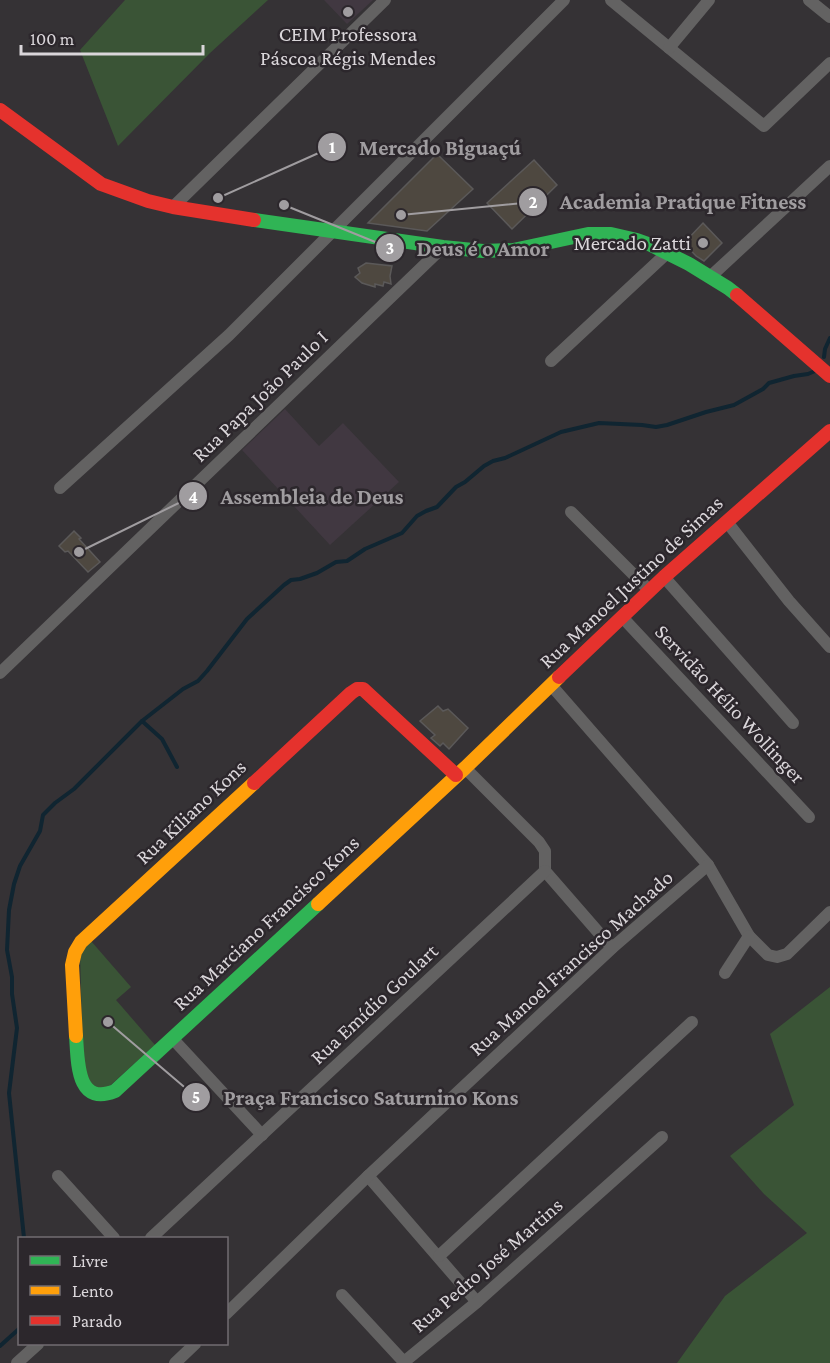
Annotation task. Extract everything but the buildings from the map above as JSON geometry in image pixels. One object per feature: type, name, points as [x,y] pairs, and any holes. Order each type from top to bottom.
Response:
[{"type":"street","points":[[173,207],[385,0]]},
{"type":"street","points":[[60,488],[229,335],[564,0]]},
{"type":"street","points":[[610,0],[764,126],[830,63]]},
{"type":"street","points":[[669,48],[709,0]]},
{"type":"street","points":[[810,0],[830,17]]},
{"type":"street","points":[[3,117],[101,184],[148,201],[173,207],[332,232],[483,251],[513,250],[588,234],[611,234],[637,240],[667,253],[728,288],[830,376]]},
{"type":"street","points":[[710,277],[830,166]]},
{"type":"street","name":"Rua Papa João Paulo I","points":[[0,673],[443,247]]},
{"type":"street","points":[[551,361],[667,253]]},
{"type":"street","name":"Rua Manoel Justino de Simas","points":[[461,772],[664,577],[830,431]]},
{"type":"street","points":[[570,512],[650,591]]},
{"type":"street","points":[[727,522],[789,601],[830,647]]},
{"type":"street","points":[[664,577],[793,723]]},
{"type":"street","name":"Servidão Hélio Wollinger","points":[[622,618],[809,817]]},
{"type":"street","points":[[551,684],[708,865],[749,936],[768,955],[777,957],[787,954],[830,912]]},
{"type":"street","name":"Rua Kiliano Kons","points":[[102,1096],[89,1092],[81,1079],[78,1067],[72,965],[76,949],[351,693],[357,689],[363,689],[461,772]]},
{"type":"street","points":[[461,772],[539,842],[545,851],[545,871],[612,948]]},
{"type":"street","name":"Rua Marciano Francisco Kons","points":[[102,1096],[115,1091],[461,772]]},
{"type":"street","name":"Rua Manoel Francisco Machado","points":[[228,1312],[368,1176],[612,948],[708,865]]},
{"type":"street","name":"Rua Emídio Goulart","points":[[152,1237],[545,871]]},
{"type":"street","points":[[725,972],[749,936]]},
{"type":"street","points":[[439,1257],[692,1022]]},
{"type":"street","points":[[172,1038],[262,1134]]},
{"type":"street","name":"Rua Pedro José Martins","points":[[342,1295],[404,1362],[477,1302],[662,1137]]},
{"type":"street","points":[[58,1176],[112,1237]]},
{"type":"street","points":[[368,1176],[477,1302]]},
{"type":"street","points":[[17,1363],[37,1345]]},
{"type":"street","points":[[175,1363],[194,1345]]},
{"type":"shaded area","name":"CEIM Professora Páscoa Régis Mendes","points":[[324,0],[373,0],[347,24]]},
{"type":"shaded area","points":[[285,409],[319,446],[343,423],[399,482],[330,545],[242,450]]},
{"type":"green space","points":[[125,0],[268,0],[210,53],[118,146],[80,50]]},
{"type":"green space","points":[[91,941],[131,987],[116,1000],[155,1045],[105,1090],[90,1086],[83,1066],[80,953]]},
{"type":"green space","points":[[830,987],[830,1363],[677,1363],[725,1296],[807,1233],[764,1194],[730,1156],[794,1105],[770,1034]]},
{"type":"waterway","points":[[824,357],[830,338]]},
{"type":"waterway","points":[[24,1237],[9,1093],[17,1028],[7,950],[9,910],[14,884],[20,866],[40,831],[43,815],[74,789],[142,721],[183,689],[198,681],[247,619],[284,585],[291,580],[317,573],[336,562],[347,561],[365,549],[402,533],[417,516],[437,507],[456,487],[484,466],[561,432],[599,423],[656,427],[667,425],[734,405],[763,389],[769,383],[815,371]]},
{"type":"waterway","points":[[142,721],[162,739],[177,767]]},
{"type":"waterway","points":[[0,1346],[18,1330]]},
{"type":"traffic: fast","points":[[254,220],[483,251],[513,250],[588,234],[611,234],[651,245],[689,264],[737,295]]},
{"type":"traffic: fast","points":[[76,1036],[79,1069],[86,1087],[93,1093],[102,1094],[115,1091],[318,904]]},
{"type":"traffic: slow","points":[[318,904],[559,677]]},
{"type":"traffic: slow","points":[[76,1036],[72,965],[75,952],[81,942],[254,783]]},
{"type":"traffic: jam","points":[[0,110],[101,184],[148,201],[173,207],[254,220]]},
{"type":"traffic: jam","points":[[737,295],[830,376]]},
{"type":"traffic: jam","points":[[559,677],[664,577],[830,431]]},
{"type":"traffic: jam","points":[[254,783],[357,689],[363,689],[456,775]]},
{"type":"place","name":"CEIM Professora Páscoa Régis Mendes","points":[[348,12]]},
{"type":"place","name":"Mercado Biguaçú","points":[[218,198]]},
{"type":"place","name":"Deus é o Amor","points":[[284,205]]},
{"type":"place","name":"Academia Pratique Fitness","points":[[401,215]]},
{"type":"place","name":"Mercado Zatti","points":[[703,243]]},
{"type":"place","name":"Assembleia de Deus","points":[[79,552]]},
{"type":"place","name":"Praça Francisco Saturnino Kons","points":[[108,1022]]}]
